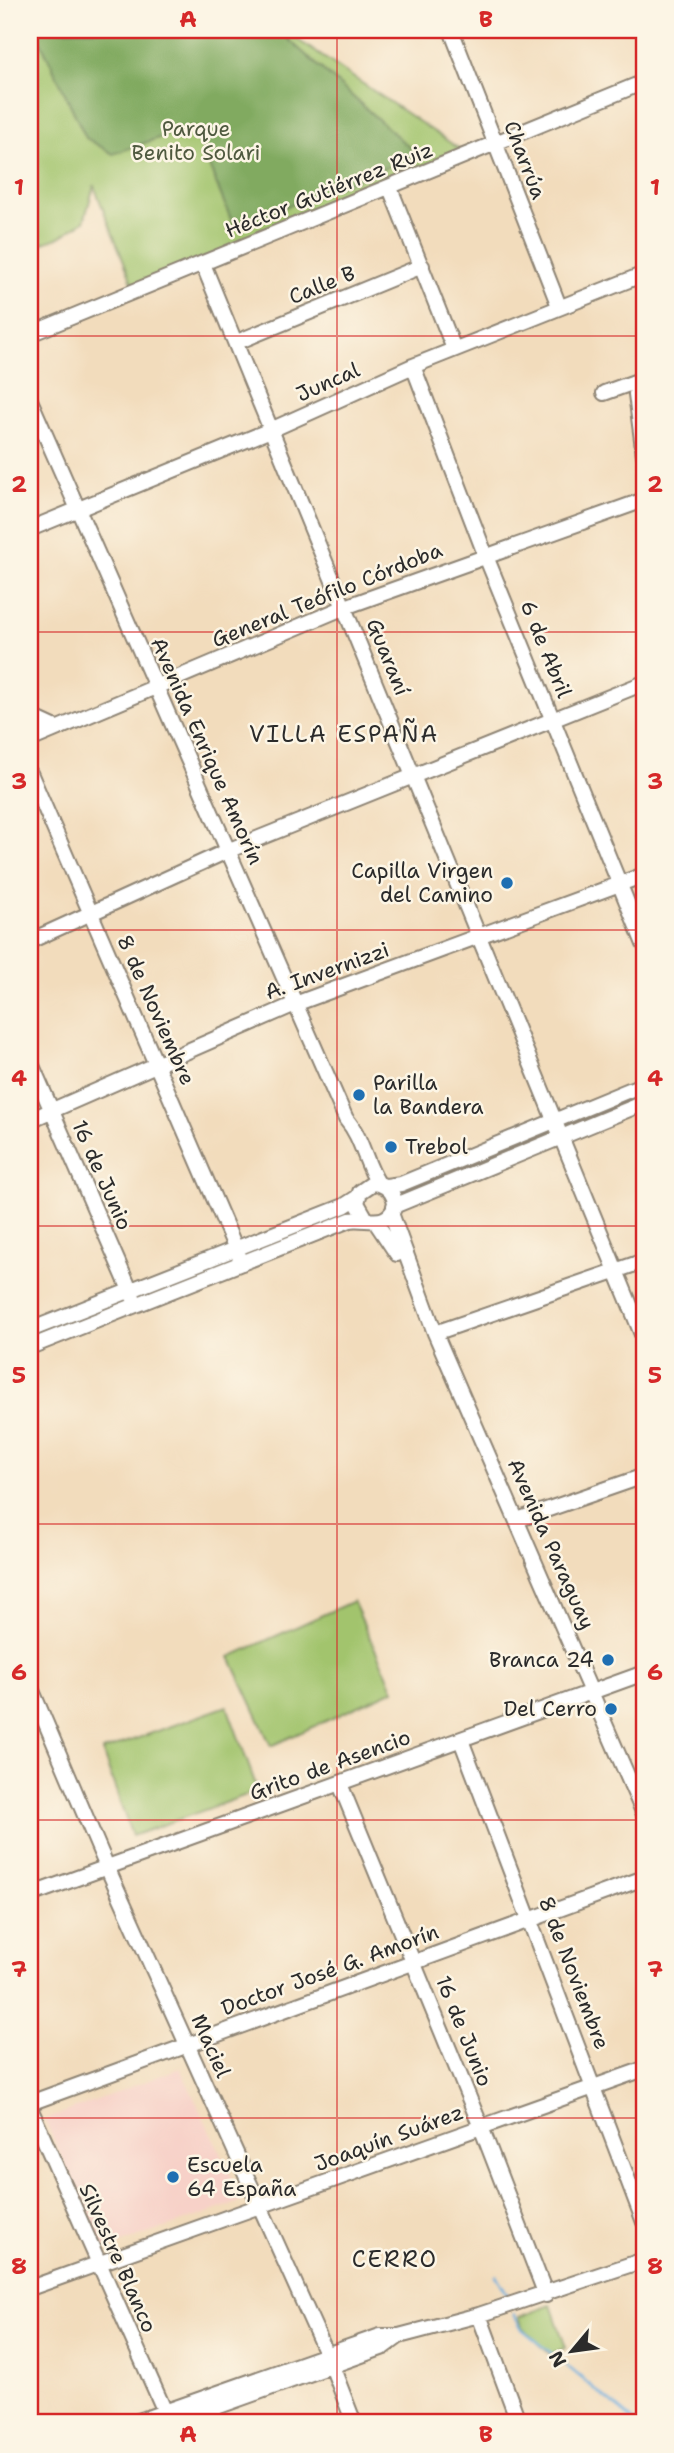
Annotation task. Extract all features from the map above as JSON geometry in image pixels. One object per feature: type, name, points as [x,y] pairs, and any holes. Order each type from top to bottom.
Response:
[{"type":"street","name":"Charrúa","points":[[451,30],[559,306]]},
{"type":"street","name":"Héctor Gutiérrez Ruiz","points":[[30,334],[644,82]]},
{"type":"street","points":[[390,188],[454,349]]},
{"type":"street","name":"Guaraní","points":[[203,264],[563,1135],[644,1339]]},
{"type":"street","name":"Calle B","points":[[237,342],[422,267]]},
{"type":"street","name":"Juncal","points":[[30,530],[273,429],[413,366],[644,274]]},
{"type":"street","name":"6 de Abril","points":[[413,366],[485,554],[644,944]]},
{"type":"street","points":[[604,393],[643,379]]},
{"type":"street","points":[[643,379],[636,394],[644,455]]},
{"type":"street","name":"Avenida Enrique Amorín","points":[[30,400],[346,1119],[354,1128],[370,1171],[382,1184]]},
{"type":"street","name":"General Teófilo Córdoba","points":[[30,740],[345,607],[485,554],[644,500]]},
{"type":"street","points":[[30,941],[227,851],[644,683]]},
{"type":"street","points":[[30,716],[56,728]]},
{"type":"street","name":"8 de Noviembre","points":[[30,773],[242,1263]]},
{"type":"street","name":"A. Invernizzi","points":[[30,1120],[156,1062],[295,1004],[644,875]]},
{"type":"street","name":"16 de Junio","points":[[30,1061],[137,1305]]},
{"type":"street","points":[[30,1330],[344,1206],[368,1185],[401,1184],[644,1084]]},
{"type":"street","points":[[30,1347],[350,1220],[370,1219],[393,1210],[644,1102]]},
{"type":"street","name":"Avenida Enrique Amorín","points":[[346,1119],[344,1130],[361,1174],[359,1195]]},
{"type":"street","points":[[382,1184],[393,1194],[393,1210]]},
{"type":"street","points":[[359,1195],[358,1209],[370,1219]]},
{"type":"street","name":"Avenida Paraguay","points":[[393,1210],[418,1292],[435,1334],[593,1691],[644,1814]]},
{"type":"street","name":"Avenida Paraguay","points":[[370,1219],[418,1292]]},
{"type":"street","points":[[435,1334],[644,1261]]},
{"type":"street","points":[[517,1520],[644,1476]]},
{"type":"street","name":"Grito de Asencio","points":[[30,1895],[644,1673]]},
{"type":"street","name":"Maciel","points":[[32,1696],[329,2360],[354,2423]]},
{"type":"street","name":"8 de Noviembre","points":[[461,1741],[531,1919],[644,2222]]},
{"type":"street","name":"16 de Junio","points":[[340,1784],[481,2127],[546,2295]]},
{"type":"street","name":"Doctor José G. Amorín","points":[[30,2103],[644,1878]]},
{"type":"street","name":"Joaquín Suárez","points":[[30,2288],[644,2069]]},
{"type":"street","name":"Silvestre Blanco","points":[[30,2108],[97,2265],[169,2419]]},
{"type":"street","points":[[133,2423],[169,2419],[329,2360],[384,2347],[399,2336],[546,2295],[644,2260]]},
{"type":"street","points":[[479,2315],[519,2423]]},
{"type":"shaded area","points":[[180,2068],[243,2201],[107,2248],[100,2244],[45,2120]]},
{"type":"green space","name":"Parque Benito Solari","points":[[30,30],[283,30],[464,152],[134,287],[94,186],[84,221],[60,237],[30,248]]},
{"type":"green space","points":[[35,30],[278,30],[418,155],[234,227],[193,126],[113,154],[86,138]]},
{"type":"green space","points":[[353,1601],[394,1690],[271,1746],[230,1657]]},
{"type":"green space","points":[[227,1706],[258,1791],[132,1836],[102,1751]]},
{"type":"green space","points":[[551,2305],[566,2348],[550,2354],[523,2328],[519,2317]]},
{"type":"waterway","points":[[496,2275],[509,2297]]},
{"type":"waterway","points":[[514,2314],[522,2329],[636,2423]]},
{"type":"place","name":"Capilla Virgen del Camino","points":[[507,883]]},
{"type":"place","name":"Parilla la Bandera","points":[[359,1095]]},
{"type":"place","name":"Trebol","points":[[391,1147]]},
{"type":"place","name":"Branca 24","points":[[608,1660]]},
{"type":"place","name":"Del Cerro","points":[[611,1709]]},
{"type":"place","name":"Escuela 64 España","points":[[173,2177]]},
{"type":"district","name":"VILLA ESPAÑA","points":[[344,734]]},
{"type":"district","name":"CERRO","points":[[395,2259]]}]
